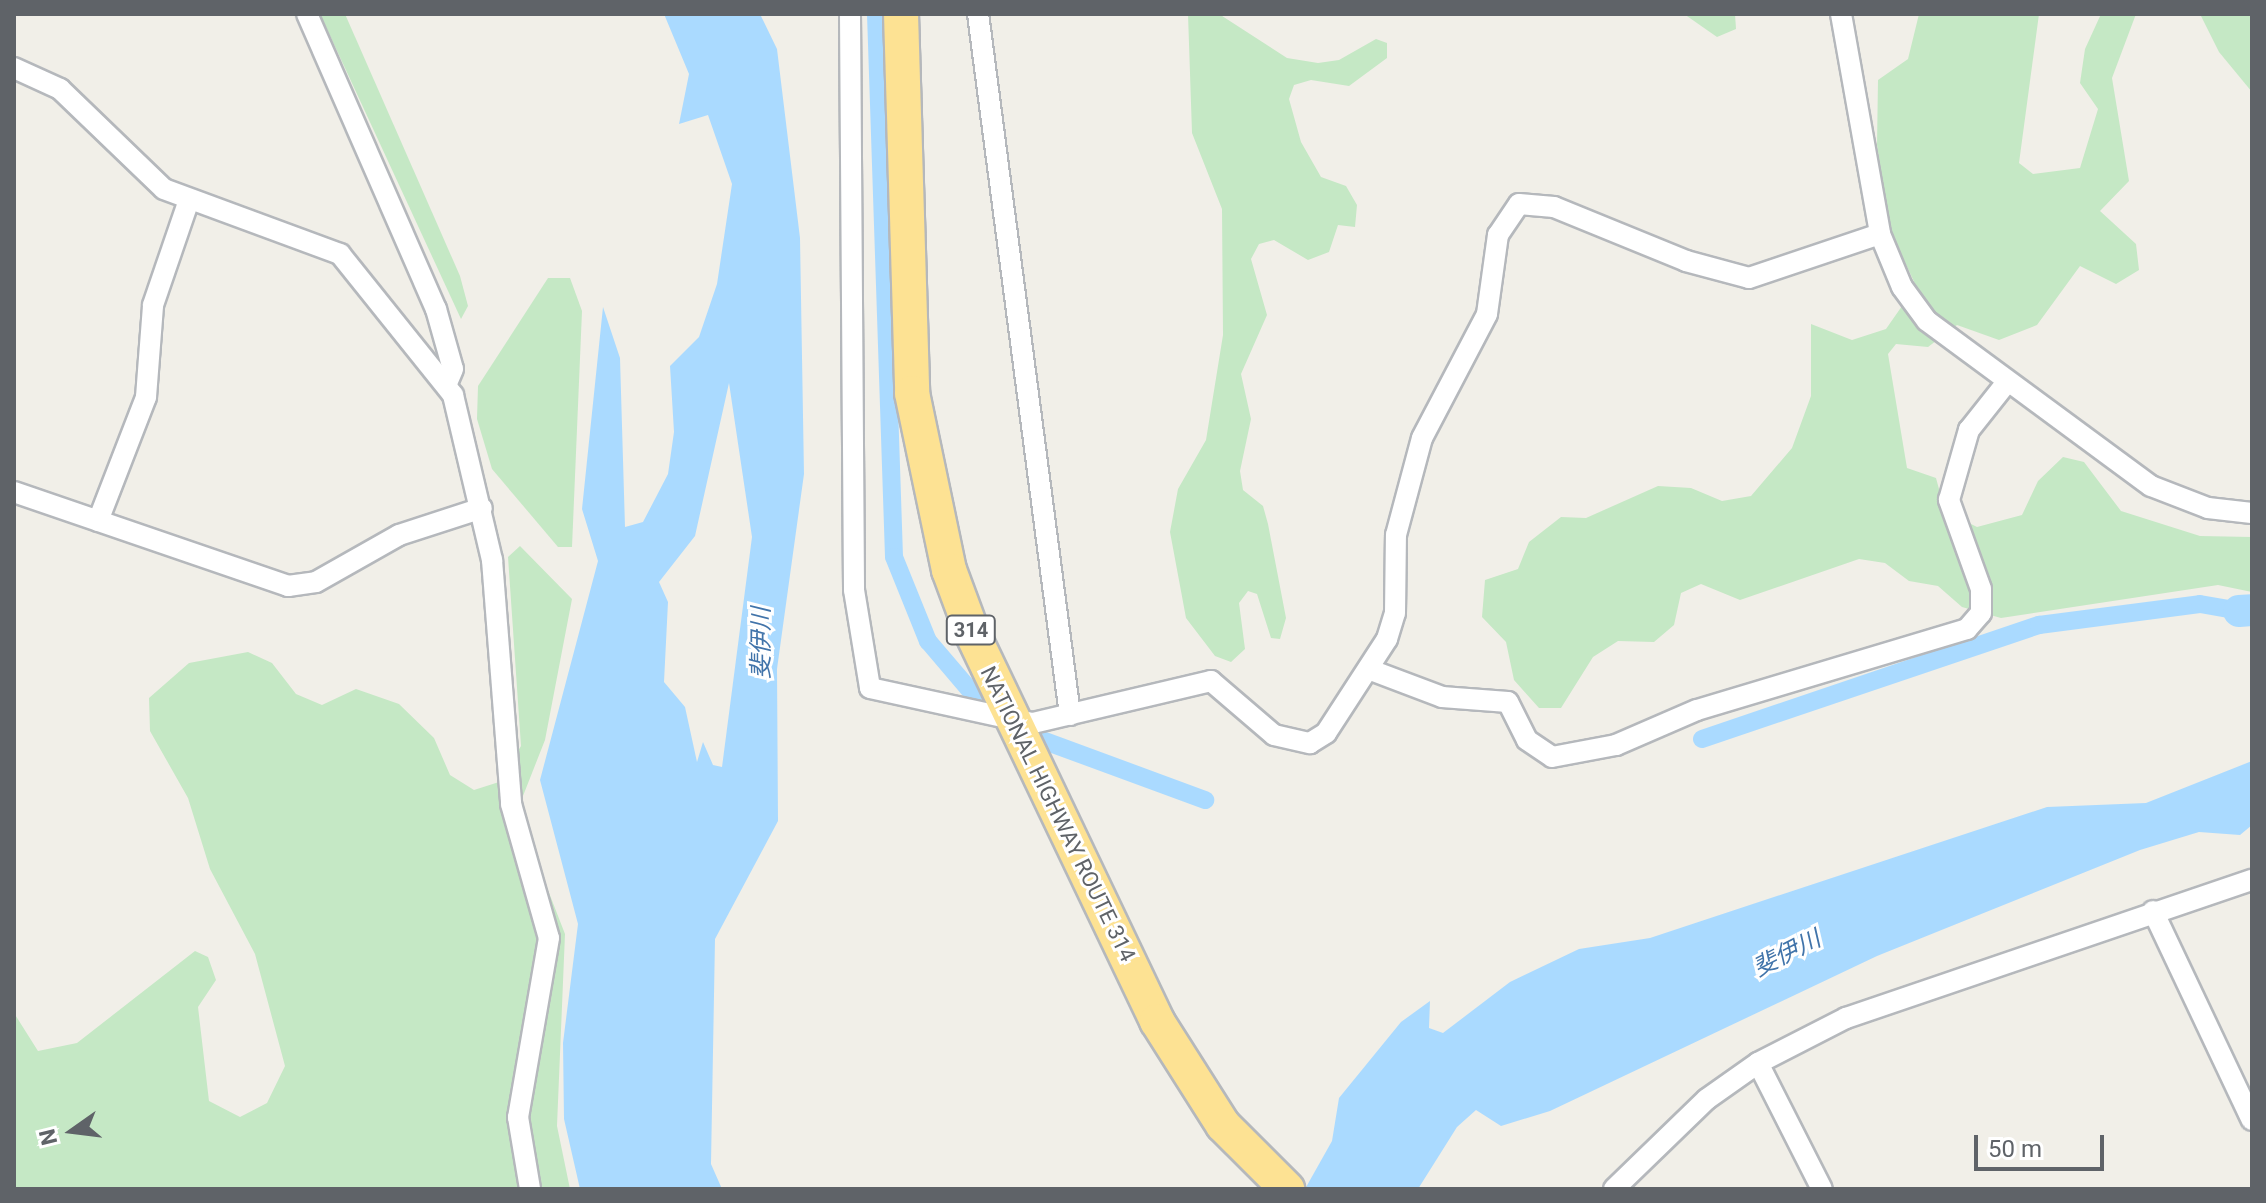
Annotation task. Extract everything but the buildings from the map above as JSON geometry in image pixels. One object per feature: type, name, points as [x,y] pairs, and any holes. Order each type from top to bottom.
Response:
[{"type":"highway","name":"NATIONAL HIGHWAY ROUTE 314","points":[[901,14],[908,316],[923,467],[949,570],[1012,719],[1186,1072],[1279,1182]]},
{"type":"street","points":[[307,14],[436,309],[451,360],[447,383]]},
{"type":"street","points":[[850,14],[854,590],[870,688],[1012,719],[1070,715],[1211,681],[1274,735],[1310,743],[1326,733],[1368,669],[1395,613],[1396,535],[1422,438],[1487,314],[1498,235],[1519,204],[1554,207],[1686,261],[1749,278],[1880,234]]},
{"type":"street","points":[[978,14],[1070,715]]},
{"type":"street","points":[[1841,14],[1880,234],[1902,287],[1927,321],[2151,486],[2208,508],[2252,513]]},
{"type":"street","points":[[14,68],[60,89],[145,175],[189,200],[340,254],[447,383],[482,508],[511,804],[549,938],[518,1117],[530,1189]]},
{"type":"street","points":[[98,521],[146,397],[153,305],[189,200]]},
{"type":"street","points":[[1368,669],[1442,697],[1508,702],[1527,740],[1552,757],[1616,745],[1697,710],[1967,629],[1981,613],[1981,589],[1949,500],[1969,430],[2007,382]]},
{"type":"street","points":[[14,492],[288,586],[316,582],[399,535],[482,508]]},
{"type":"street","points":[[1614,1189],[1707,1099],[1758,1063],[1846,1018],[2153,911],[2252,880]]},
{"type":"street","points":[[2153,911],[2252,1120]]},
{"type":"street","points":[[1758,1063],[1822,1189]]},
{"type":"green space","points":[[320,14],[345,14],[460,276],[468,306],[461,319]]},
{"type":"green space","points":[[1188,14],[1219,14],[1287,58],[1318,63],[1339,60],[1376,39],[1387,43],[1387,58],[1349,86],[1311,80],[1294,85],[1289,99],[1301,142],[1321,177],[1346,186],[1357,205],[1355,227],[1338,225],[1329,252],[1308,260],[1274,240],[1259,244],[1251,259],[1267,315],[1241,374],[1251,419],[1240,471],[1243,490],[1263,506],[1286,618],[1280,639],[1271,638],[1257,594],[1248,591],[1239,603],[1245,649],[1231,662],[1215,656],[1186,618],[1170,532],[1178,489],[1206,440],[1223,335],[1222,209],[1192,133]]},
{"type":"green space","points":[[1684,14],[1735,14],[1736,29],[1717,37]]},
{"type":"green space","points":[[1919,14],[2039,14],[2019,163],[2033,174],[2080,168],[2098,109],[2080,83],[2085,49],[2101,14],[2136,14],[2112,78],[2129,181],[2100,211],[2136,244],[2139,270],[2116,284],[2080,266],[2037,325],[1999,340],[1957,325],[1928,347],[1896,344],[1888,354],[1907,468],[1936,478],[1945,511],[1977,527],[2022,515],[2038,481],[2063,457],[2084,462],[2121,511],[2200,536],[2252,537],[2252,592],[2218,585],[2001,618],[1962,607],[1938,586],[1909,581],[1885,563],[1859,559],[1740,600],[1701,584],[1681,593],[1674,625],[1654,642],[1618,641],[1593,657],[1561,708],[1539,708],[1514,680],[1506,642],[1482,617],[1485,580],[1518,569],[1529,542],[1561,517],[1586,518],[1658,486],[1691,488],[1722,501],[1751,496],[1792,448],[1811,396],[1811,324],[1852,340],[1886,329],[1916,286],[1890,230],[1877,145],[1878,80],[1908,59]]},
{"type":"green space","points":[[2200,14],[2252,14],[2252,92],[2219,52]]},
{"type":"green space","points":[[548,278],[570,278],[582,311],[572,547],[558,547],[492,469],[477,419],[478,386]]},
{"type":"green space","points":[[520,546],[572,599],[545,740],[510,829],[520,865],[546,885],[565,934],[557,1126],[570,1189],[14,1189],[14,1013],[38,1051],[77,1043],[195,951],[208,957],[216,980],[198,1007],[209,1101],[240,1117],[267,1103],[285,1066],[255,954],[210,869],[188,798],[150,731],[149,698],[189,663],[248,652],[272,663],[296,694],[322,705],[356,689],[399,704],[434,738],[450,775],[474,790],[499,782],[521,746],[508,557]]},
{"type":"water","points":[[664,14],[760,14],[777,49],[800,238],[804,474],[777,669],[778,821],[715,939],[711,1164],[722,1189],[580,1189],[564,1119],[563,1043],[578,924],[540,780],[598,561],[582,509],[603,307],[620,358],[625,527],[643,522],[668,474],[674,432],[670,366],[699,337],[717,284],[732,184],[708,115],[679,124],[689,74]],"holes":[[[729,383],[752,537],[722,767],[713,765],[703,742],[697,762],[685,707],[664,682],[668,602],[659,582],[695,536]]]},
{"type":"water","points":[[2252,761],[2252,825],[2240,835],[2199,832],[2140,850],[1877,956],[1550,1111],[1501,1126],[1476,1110],[1457,1127],[1418,1189],[1305,1189],[1332,1141],[1339,1098],[1401,1022],[1430,1001],[1429,1028],[1443,1033],[1510,982],[1579,949],[1650,938],[2047,807],[2146,803]]},
{"type":"waterway","points":[[876,14],[894,557],[928,641],[979,701]]},
{"type":"waterway","points":[[1702,739],[2039,625],[2200,604],[2239,611]]},
{"type":"waterway","name":"斐伊川","points":[[2239,611],[2252,610]]},
{"type":"waterway","points":[[1042,740],[1205,800]]}]
